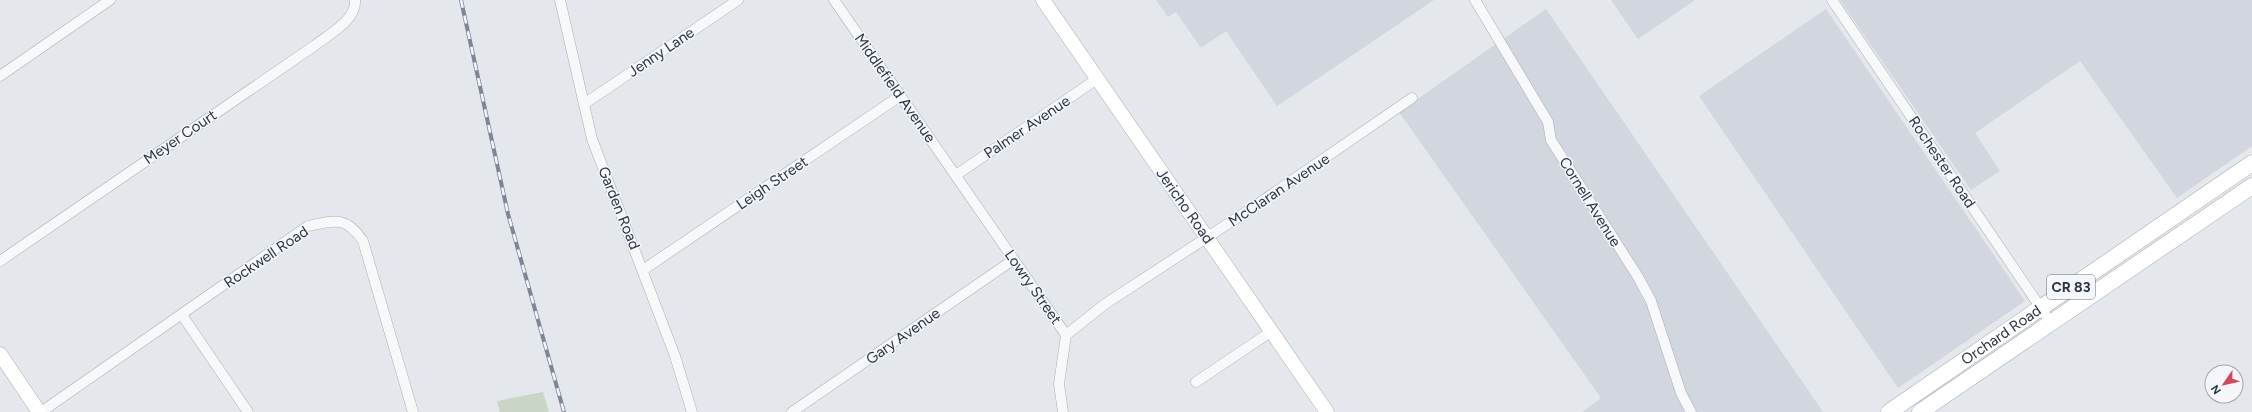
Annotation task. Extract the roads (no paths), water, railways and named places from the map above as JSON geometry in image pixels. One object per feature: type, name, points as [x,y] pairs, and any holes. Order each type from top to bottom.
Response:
[{"type":"main road","name":"Jericho Road","points":[[1043,0],[1327,412]]},
{"type":"main road","name":"Orchard Road","points":[[1889,412],[2252,163]]},
{"type":"main road","name":"Orchard Road","points":[[1920,412],[2252,186]]},
{"type":"main road","points":[[0,354],[40,412]]},
{"type":"street","points":[[0,76],[110,0]]},
{"type":"street","name":"Garden Road","points":[[560,0],[592,139],[675,356],[692,412]]},
{"type":"street","name":"Jenny Lane","points":[[584,104],[738,0]]},
{"type":"street","name":"Middlefield Avenue","points":[[834,0],[956,175]]},
{"type":"street","name":"Cornell Avenue","points":[[1475,0],[1548,122],[1551,140],[1651,301],[1682,393],[1691,412]]},
{"type":"street","name":"Rochester Road","points":[[1832,0],[2051,323]]},
{"type":"street","name":"Meyer Court","points":[[0,261],[314,46],[339,27],[355,4]]},
{"type":"street","name":"Palmer Avenue","points":[[956,175],[1097,79]]},
{"type":"street","name":"Leigh Street","points":[[643,270],[900,96]]},
{"type":"street","name":"McClaran Avenue","points":[[1066,335],[1106,304],[1208,238],[1412,98]]},
{"type":"street","name":"Lowry Street","points":[[956,175],[1066,335],[1059,384],[1063,412]]},
{"type":"street","name":"Rockwell Road","points":[[40,412],[182,315],[308,226],[334,220],[345,224],[356,231],[363,241],[413,412]]},
{"type":"street","name":"Gary Avenue","points":[[792,412],[1013,260]]},
{"type":"street","points":[[182,315],[248,412]]},
{"type":"street","points":[[1196,382],[1272,331]]},
{"type":"railway","points":[[461,0],[508,214],[564,412]]}]
